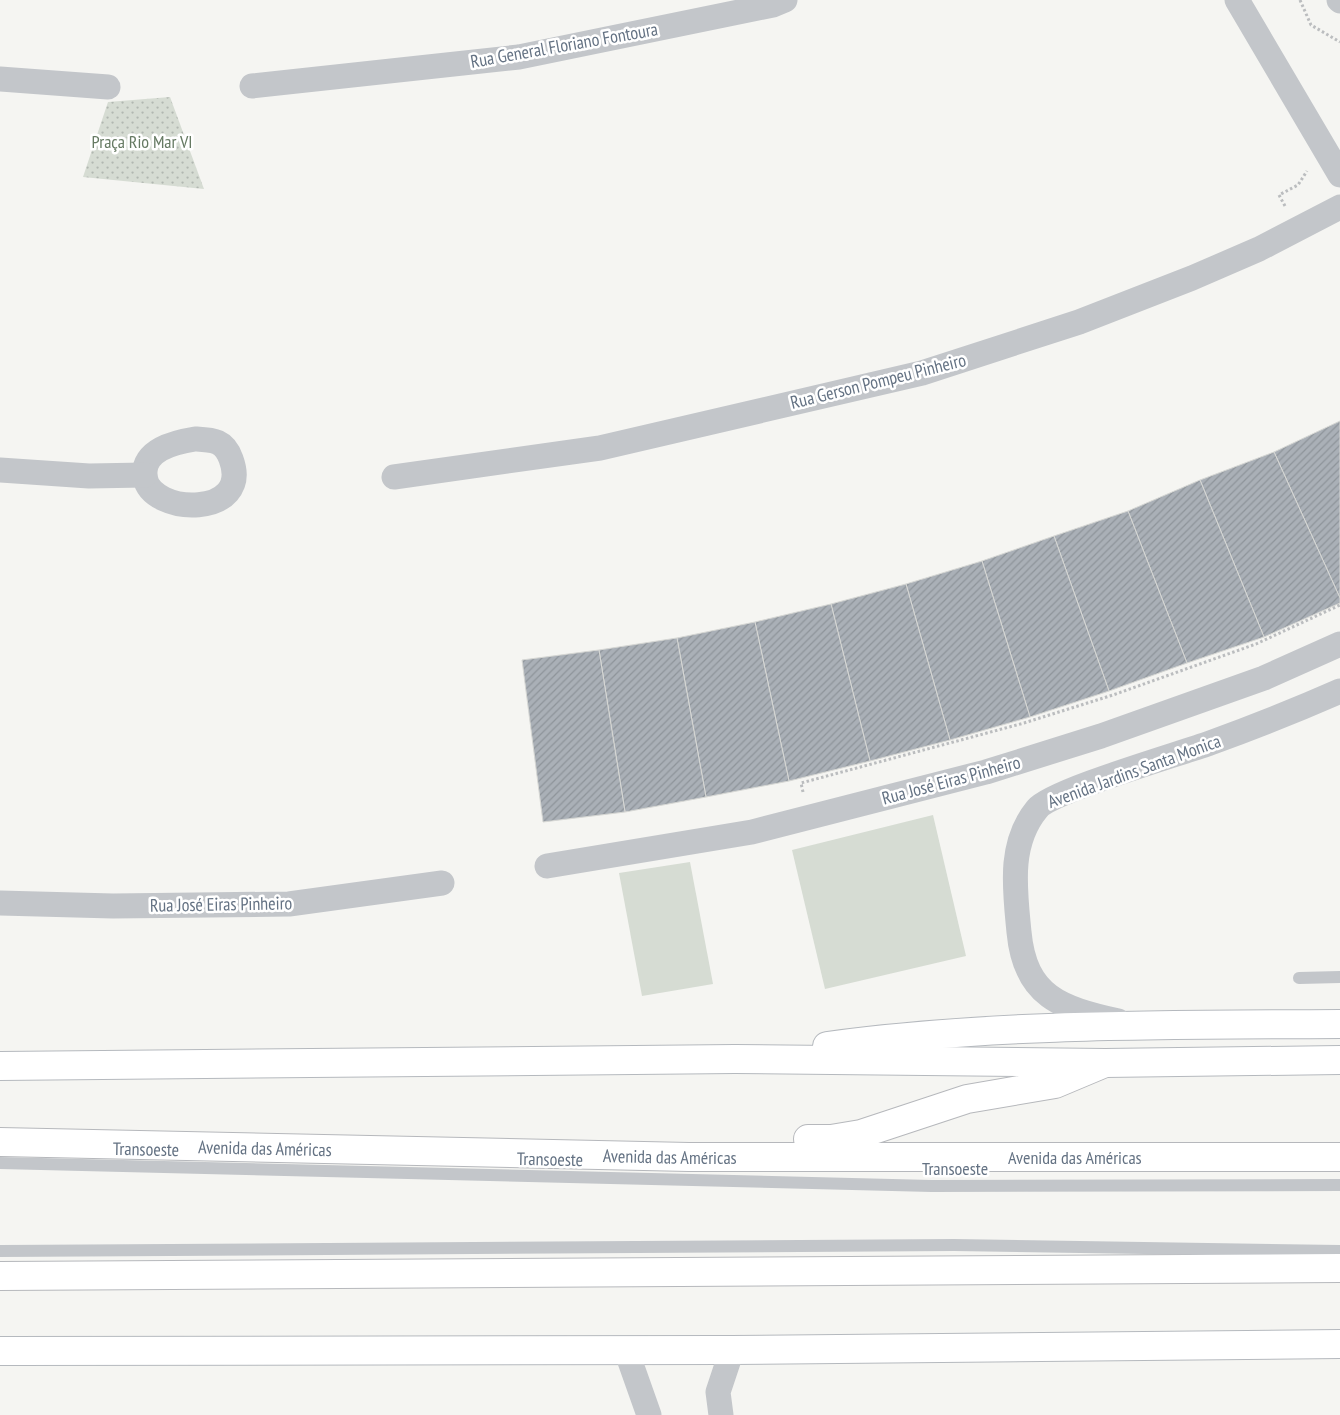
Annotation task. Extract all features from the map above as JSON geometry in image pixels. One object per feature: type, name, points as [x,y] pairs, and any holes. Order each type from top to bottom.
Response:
[{"type":"main road","points":[[736,1059],[916,1035],[1138,1026],[1340,1024]]},
{"type":"main road","points":[[0,1066],[736,1059],[1105,1063],[1340,1060]]},
{"type":"main road","points":[[689,1157],[750,1141],[831,1139],[861,1134],[967,1099],[1055,1084],[1105,1063]]},
{"type":"main road","name":"Avenida das Américas","points":[[0,1142],[689,1157],[1340,1157]]},
{"type":"main road","points":[[0,1276],[1340,1268]]},
{"type":"main road","points":[[0,1351],[732,1350],[1340,1344]]},
{"type":"street","name":"Rua General Floriano Fontoura","points":[[252,86],[519,57],[773,5],[785,0]]},
{"type":"street","points":[[1237,0],[1340,175]]},
{"type":"street","points":[[0,79],[108,87]]},
{"type":"street","name":"Rua Gerson Pompeu Pinheiro","points":[[394,477],[600,448],[922,373],[1079,322],[1192,278],[1296,230],[1340,207]]},
{"type":"street","points":[[0,470],[89,476],[145,475]]},
{"type":"street","name":"Rua José Eiras Pinheiro","points":[[547,866],[752,832],[986,772],[1101,736],[1264,678],[1340,644]]},
{"type":"street","name":"Avenida Jardins Santa Monica","points":[[1138,1026],[1092,1015],[1056,1001],[1036,984],[1025,968],[1021,951],[1016,900],[1016,852],[1023,829],[1038,806],[1070,791],[1209,744],[1340,691]]},
{"type":"street","name":"Rua José Eiras Pinheiro","points":[[0,903],[113,906],[289,904],[442,883]]},
{"type":"street","points":[[626,1350],[649,1415]]},
{"type":"street","points":[[721,1415],[718,1392],[732,1350]]},
{"type":"lane","points":[[1299,978],[1340,977]]},
{"type":"lane","name":"Transoeste","points":[[0,1163],[932,1186],[1340,1185]]},
{"type":"lane","points":[[0,1251],[954,1245],[1340,1251]]},
{"type":"path","points":[[1300,0],[1311,25],[1340,42]]},
{"type":"path","points":[[1296,230],[1279,194],[1298,185],[1307,172],[1308,163]]},
{"type":"path","points":[[808,817],[801,783],[1015,726],[1113,695],[1256,644],[1340,605]]},
{"type":"green space","name":"Praça Rio Mar VI","points":[[170,97],[204,189],[83,177],[108,102]]},
{"type":"green space","points":[[933,815],[966,956],[825,989],[792,850]]},
{"type":"green space","points":[[690,862],[713,984],[642,996],[619,873]]},
{"type":"building","points":[[1340,421],[1340,598],[1274,452]]},
{"type":"building","points":[[1274,452],[1340,598],[1340,603],[1264,637],[1200,480]]},
{"type":"building","points":[[1200,480],[1264,637],[1187,663],[1128,511]]},
{"type":"building","points":[[1128,511],[1187,663],[1109,691],[1054,536]]},
{"type":"building","points":[[1054,536],[1109,691],[1030,717],[982,561]]},
{"type":"building","points":[[982,561],[1030,717],[950,740],[906,584]]},
{"type":"building","points":[[906,584],[950,740],[870,761],[831,604]]},
{"type":"building","points":[[831,604],[870,761],[789,781],[755,622]]},
{"type":"building","points":[[755,622],[789,781],[706,797],[677,638]]},
{"type":"building","points":[[677,638],[706,797],[625,812],[599,650]]},
{"type":"building","points":[[599,650],[625,812],[543,822],[522,660]]}]
